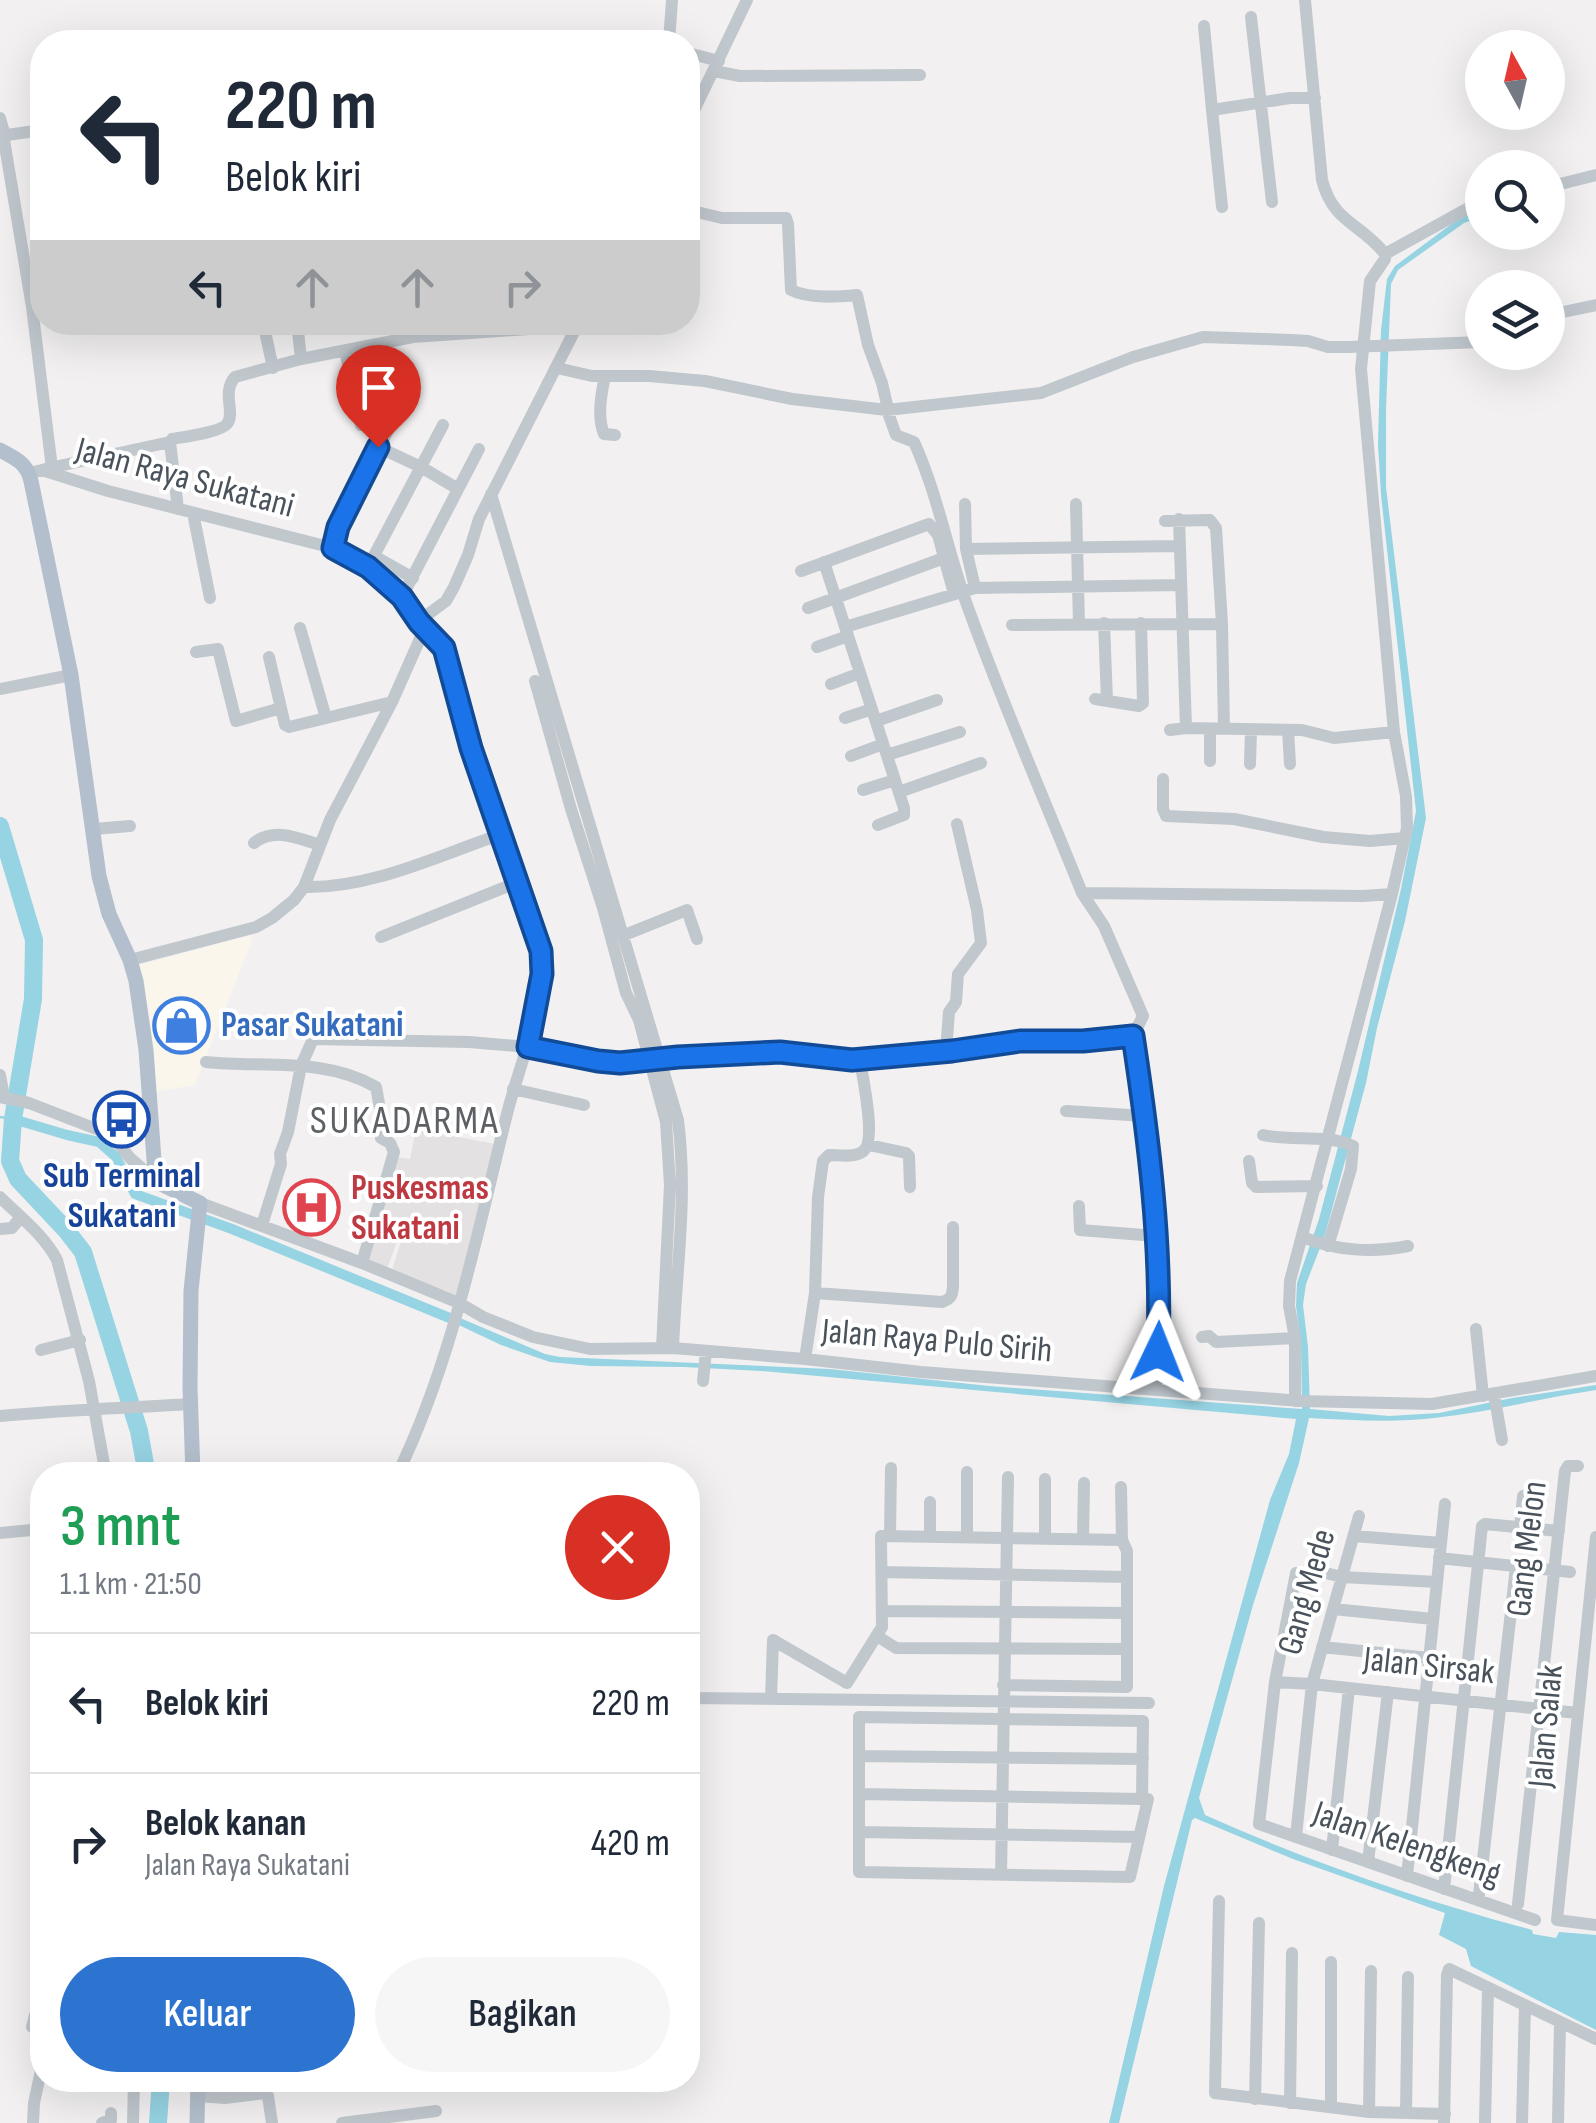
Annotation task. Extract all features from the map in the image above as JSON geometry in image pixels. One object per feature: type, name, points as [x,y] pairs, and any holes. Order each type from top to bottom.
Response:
[{"type":"main road","name":"Jalan Raya Sukatani","points":[[0,450],[41,470],[99,876],[109,914],[136,981],[159,1184]]},
{"type":"main road","points":[[159,1184],[199,1213],[191,1269],[193,1462]]},
{"type":"main road","points":[[197,2123],[198,2092]]},
{"type":"street","points":[[671,30],[672,0]]},
{"type":"street","points":[[700,99],[748,0]]},
{"type":"street","points":[[1305,0],[1327,200],[1385,254]]},
{"type":"street","points":[[1250,16],[1272,202]]},
{"type":"street","points":[[1204,26],[1222,207]]},
{"type":"street","points":[[700,59],[740,76],[920,75]]},
{"type":"street","points":[[1212,110],[1314,98]]},
{"type":"street","points":[[0,118],[30,273]]},
{"type":"street","points":[[5,136],[30,132]]},
{"type":"street","points":[[1565,182],[1596,175]]},
{"type":"street","points":[[1385,254],[1465,210]]},
{"type":"street","points":[[700,213],[722,218],[786,218],[791,290],[826,296],[857,295],[896,435],[914,442],[925,466],[964,591],[1082,893],[1104,926],[1143,1016],[1133,1036],[1155,1202],[1159,1282],[1156,1389]]},
{"type":"street","points":[[1303,1401],[1288,1294],[1290,1281],[1332,1139],[1407,828],[1406,796],[1394,732],[1361,369],[1370,281],[1385,254]]},
{"type":"street","points":[[1565,312],[1596,305]]},
{"type":"street","points":[[38,335],[41,470],[218,429],[230,418],[228,388],[232,379],[396,335]]},
{"type":"street","points":[[266,335],[273,368]]},
{"type":"street","points":[[298,335],[301,359]]},
{"type":"street","points":[[130,960],[256,927],[283,910],[304,887],[345,790],[392,702],[422,632],[419,622],[446,601],[454,587],[478,519],[573,335]]},
{"type":"street","points":[[557,368],[580,374],[705,381],[792,398],[888,410],[1041,394],[1133,357],[1203,337],[1308,341],[1328,347],[1465,343]]},
{"type":"street","points":[[345,350],[361,425],[374,424],[380,444],[458,489]]},
{"type":"street","points":[[604,376],[601,428],[604,434],[615,435]]},
{"type":"street","points":[[333,548],[338,527],[391,425]]},
{"type":"street","points":[[413,578],[370,561],[443,426]]},
{"type":"street","points":[[170,442],[210,598]]},
{"type":"street","points":[[402,597],[479,449]]},
{"type":"street","name":"Jalan Raya Sukatani","points":[[41,470],[370,561],[444,648],[471,748],[543,962],[528,1047],[513,1089],[457,1316],[430,1396],[402,1462]]},
{"type":"street","points":[[491,494],[599,877],[626,993],[660,1060]]},
{"type":"street","points":[[964,591],[965,504]]},
{"type":"street","points":[[1076,504],[1080,624]]},
{"type":"street","points":[[1186,728],[1179,546],[1172,520],[1210,520],[1214,524],[1222,624],[1217,729],[1210,761]]},
{"type":"street","points":[[801,571],[929,524],[964,591]]},
{"type":"street","points":[[966,549],[1179,546]]},
{"type":"street","points":[[808,608],[944,558]]},
{"type":"street","points":[[824,562],[904,815],[878,826]]},
{"type":"street","points":[[817,647],[847,632],[964,591],[1181,585]]},
{"type":"street","points":[[1104,624],[1101,700],[1139,706],[1144,702],[1141,623]]},
{"type":"street","points":[[1012,625],[1222,624]]},
{"type":"street","points":[[300,628],[326,718]]},
{"type":"street","points":[[196,652],[218,649],[236,721]]},
{"type":"street","points":[[269,657],[285,725],[289,727],[392,702]]},
{"type":"street","points":[[830,684],[860,673]]},
{"type":"street","points":[[0,689],[71,674]]},
{"type":"street","points":[[534,681],[622,936],[678,1120],[675,1145],[684,1164],[675,1231],[666,1259],[668,1348]]},
{"type":"street","points":[[845,718],[936,700]]},
{"type":"street","points":[[219,726],[281,708]]},
{"type":"street","points":[[1170,730],[1288,730],[1334,738],[1394,732]]},
{"type":"street","points":[[1250,730],[1250,764]]},
{"type":"street","points":[[1288,730],[1290,764]]},
{"type":"street","points":[[851,756],[960,732]]},
{"type":"street","points":[[864,790],[897,786],[981,762]]},
{"type":"street","points":[[1164,779],[1166,816],[1234,819],[1324,837],[1370,841],[1405,838]]},
{"type":"street","points":[[946,1051],[949,1012],[956,1002],[958,974],[982,943],[957,824]]},
{"type":"street","points":[[94,828],[130,826]]},
{"type":"street","points":[[254,843],[272,834],[320,844]]},
{"type":"street","points":[[304,887],[335,887],[384,875],[502,834]]},
{"type":"street","points":[[381,937],[518,882]]},
{"type":"street","points":[[1082,893],[1392,894]]},
{"type":"street","points":[[622,936],[686,910],[698,940]]},
{"type":"street","points":[[262,1226],[281,1164],[301,1066],[312,1038],[469,1042],[528,1047],[598,1061],[780,1052],[860,1059],[1020,1041],[1133,1036]]},
{"type":"street","points":[[805,1359],[815,1293],[822,1161],[830,1155],[854,1155],[869,1145],[860,1059]]},
{"type":"street","points":[[206,1062],[332,1070],[376,1086],[381,1138],[390,1143],[394,1152],[362,1263]]},
{"type":"street","points":[[0,1076],[5,1097],[84,1123],[112,1137],[159,1184]]},
{"type":"street","points":[[513,1089],[584,1105]]},
{"type":"street","points":[[1066,1111],[1145,1116]]},
{"type":"street","points":[[1262,1135],[1278,1139],[1332,1139],[1354,1149],[1326,1246]]},
{"type":"street","points":[[869,1145],[906,1152],[910,1188]]},
{"type":"street","points":[[1249,1161],[1256,1187],[1317,1186]]},
{"type":"street","points":[[0,1197],[51,1248],[57,1260],[96,1408],[104,1462]]},
{"type":"street","points":[[1079,1206],[1080,1230],[1156,1236]]},
{"type":"street","points":[[199,1213],[262,1226],[362,1263],[457,1316]]},
{"type":"street","points":[[0,1229],[12,1228],[20,1218]]},
{"type":"street","points":[[815,1293],[949,1300],[954,1287],[953,1226]]},
{"type":"street","points":[[668,1348],[679,1252],[675,1231]]},
{"type":"street","points":[[1305,1238],[1326,1246],[1390,1250],[1408,1246]]},
{"type":"street","points":[[666,1259],[679,1252]]},
{"type":"street","name":"Jalan Raya Pulo Sirih","points":[[457,1316],[483,1318],[552,1343],[590,1349],[668,1348],[705,1365],[805,1359],[921,1372],[1303,1401],[1432,1404],[1492,1400],[1596,1376]]},
{"type":"street","points":[[1476,1329],[1502,1440]]},
{"type":"street","points":[[1202,1337],[1209,1336],[1216,1342],[1295,1338]]},
{"type":"street","points":[[41,1350],[80,1340]]},
{"type":"street","points":[[0,1416],[191,1404]]},
{"type":"street","name":"Gang Melon","points":[[1518,1904],[1566,1468],[1578,1466]]},
{"type":"street","points":[[890,1536],[892,1468]]},
{"type":"street","points":[[967,1472],[967,1537]]},
{"type":"street","points":[[1001,1874],[1008,1476]]},
{"type":"street","points":[[1045,1479],[1046,1538]]},
{"type":"street","points":[[1083,1539],[1084,1483]]},
{"type":"street","points":[[1004,1685],[1127,1687],[1127,1551],[1122,1540],[1122,1487]]},
{"type":"street","points":[[1520,1528],[1523,1496]]},
{"type":"street","points":[[930,1502],[930,1537]]},
{"type":"street","points":[[1407,1876],[1445,1504]]},
{"type":"street","name":"Gang Mede","points":[[1296,1836],[1312,1684],[1359,1516]]},
{"type":"street","points":[[1444,1890],[1482,1526],[1558,1531]]},
{"type":"street","points":[[0,1533],[30,1531]]},
{"type":"street","points":[[771,1698],[773,1640],[847,1683],[882,1627],[882,1536],[1122,1540]]},
{"type":"street","points":[[1354,1536],[1441,1543]]},
{"type":"street","name":"Jalan Salak","points":[[1596,1536],[1590,1648],[1577,1713],[1557,1920],[1596,1925]]},
{"type":"street","points":[[1439,1558],[1570,1572]]},
{"type":"street","points":[[1480,1894],[1516,1567]]},
{"type":"street","points":[[1312,1570],[1342,1577],[1437,1582]]},
{"type":"street","points":[[882,1572],[1127,1577]]},
{"type":"street","points":[[1274,1682],[1296,1573]]},
{"type":"street","points":[[1333,1609],[1433,1619]]},
{"type":"street","points":[[882,1611],[1127,1614]]},
{"type":"street","points":[[876,1636],[896,1648],[1127,1649]]},
{"type":"street","points":[[1322,1647],[1429,1658]]},
{"type":"street","name":"Jalan Sirsak","points":[[1274,1682],[1577,1713]]},
{"type":"street","name":"Jalan Kelengkeng","points":[[1274,1682],[1259,1824],[1535,1920]]},
{"type":"street","points":[[1332,1850],[1350,1688]]},
{"type":"street","points":[[1368,1862],[1388,1692]]},
{"type":"street","points":[[700,1698],[1149,1703]]},
{"type":"street","points":[[859,1794],[1142,1799],[1148,1798],[1130,1877],[859,1872],[858,1717],[1143,1721],[1142,1799]]},
{"type":"street","points":[[859,1756],[1143,1759]]},
{"type":"street","points":[[859,1832],[1139,1837]]},
{"type":"street","points":[[1219,1902],[1214,2091],[1218,2094],[1444,2118],[1447,1972],[1452,1969],[1596,2039]]},
{"type":"street","points":[[1255,2098],[1259,1923]]},
{"type":"street","points":[[1290,2103],[1292,1953]]},
{"type":"street","points":[[1331,2107],[1332,1962]]},
{"type":"street","points":[[1369,2112],[1372,1971]]},
{"type":"street","points":[[1406,2113],[1408,1977]]},
{"type":"street","points":[[1485,2123],[1488,1988]]},
{"type":"street","points":[[1522,2123],[1525,2006]]},
{"type":"street","points":[[1558,2123],[1560,2022]]},
{"type":"street","points":[[33,2123],[36,2092]]},
{"type":"street","points":[[133,2123],[134,2092]]},
{"type":"street","points":[[209,2092],[225,2098],[265,2093],[272,2123]]},
{"type":"street","points":[[345,2123],[436,2111]]},
{"type":"shaded area","name":"Pasar Sukatani","points":[[251,935],[252,941],[195,1085],[155,1092],[136,966]]},
{"type":"shaded area","points":[[416,1129],[495,1144],[456,1295],[392,1270],[404,1232],[447,1245],[453,1220],[446,1239],[403,1225],[387,1269],[365,1260],[396,1157],[410,1159]]},
{"type":"water","points":[[1465,216],[1465,223],[1398,270],[1391,284],[1386,487],[1426,818],[1366,1083],[1325,1235],[1306,1284],[1303,1305],[1310,1409],[1389,1416],[1439,1413],[1596,1385],[1596,1390],[1419,1420],[1309,1418],[1199,1798],[1205,1815],[1366,1879],[1532,1930],[1533,1934],[1556,1938],[1559,1932],[1596,1935],[1596,2030],[1471,1966],[1466,1949],[1439,1935],[1445,1913],[1293,1859],[1195,1818],[1119,2123],[1109,2123],[1164,1886],[1296,1419],[761,1371],[550,1362],[501,1345],[444,1318],[446,1312],[560,1357],[830,1369],[989,1386],[1302,1409],[1297,1283],[1319,1219],[1358,1071],[1416,811],[1378,444],[1381,330],[1387,279],[1395,266]]},
{"type":"waterway","points":[[0,826],[34,940],[33,999],[10,1161],[18,1179],[83,1252],[139,1431],[145,1462]]},
{"type":"waterway","points":[[0,1117],[13,1119]]},
{"type":"waterway","points":[[13,1119],[99,1142],[116,1157],[135,1194],[232,1229],[457,1321]]},
{"type":"waterway","points":[[158,2123],[160,2092]]},
{"type":"place","name":"Pasar Sukatani","points":[[182,1025]]},
{"type":"place","name":"Sub Terminal Sukatani","points":[[122,1120]]},
{"type":"place","name":"Puskesmas Sukatani","points":[[312,1208]]},
{"type":"district","name":"SUKADARMA","points":[[405,1121]]},
{"type":"route","points":[[378,447],[338,527],[333,548],[368,567],[402,597],[444,648],[471,748],[541,951],[542,974],[528,1047],[620,1063],[780,1052],[852,1060],[1020,1041],[1133,1036],[1155,1202],[1158,1352]]}]
